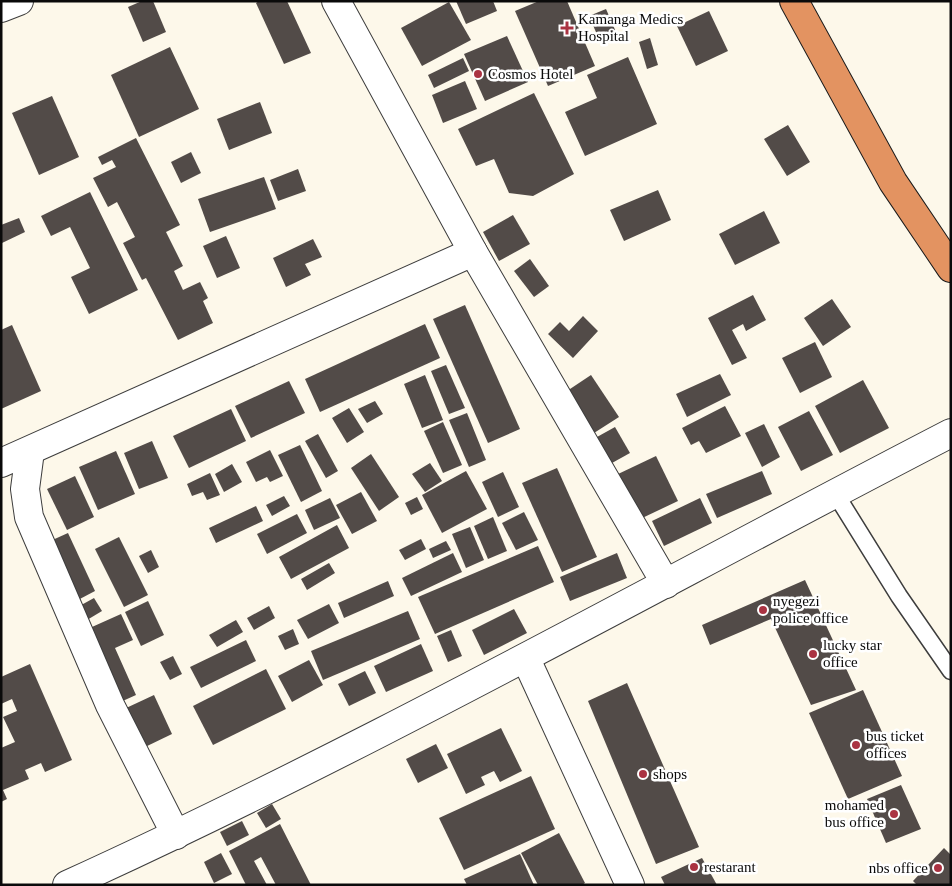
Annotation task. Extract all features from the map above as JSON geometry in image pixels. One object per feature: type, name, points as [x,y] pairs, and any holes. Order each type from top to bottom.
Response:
[{"type":"highway","points":[[794,1],[893,182],[951,268]]},
{"type":"street","points":[[1,8],[19,1]]},
{"type":"street","points":[[336,1],[473,252],[666,584]]},
{"type":"street","points":[[1,463],[473,252]]},
{"type":"street","points":[[67,885],[176,835],[526,659],[951,433]]},
{"type":"street","points":[[30,451],[25,489],[29,517],[110,705],[176,835]]},
{"type":"street","points":[[526,659],[630,885]]},
{"type":"lane","points":[[835,493],[899,596],[951,671]]},
{"type":"building","points":[[142,1],[153,1],[166,32],[143,42],[128,7]]},
{"type":"building","points":[[259,1],[287,1],[311,53],[284,64],[256,3]]},
{"type":"building","points":[[456,1],[493,1],[497,11],[466,24]]},
{"type":"building","points":[[539,1],[567,1],[595,66],[548,86],[515,11]]},
{"type":"building","points":[[449,2],[471,40],[422,66],[401,28]]},
{"type":"building","points":[[606,9],[616,32],[599,39],[589,16]]},
{"type":"building","points":[[709,11],[728,51],[696,66],[677,26]]},
{"type":"building","points":[[507,36],[528,82],[485,101],[464,54]]},
{"type":"building","points":[[650,38],[658,65],[647,69],[639,42]]},
{"type":"building","points":[[170,47],[199,109],[139,137],[111,75]]},
{"type":"building","points":[[628,57],[657,124],[585,156],[565,112],[597,98],[587,75]]},
{"type":"building","points":[[463,58],[469,71],[434,88],[428,75]]},
{"type":"building","points":[[465,81],[477,109],[443,123],[432,95]]},
{"type":"building","points":[[534,93],[574,174],[533,196],[509,193],[494,159],[476,166],[458,129]]},
{"type":"building","points":[[52,96],[79,157],[39,175],[12,113]]},
{"type":"building","points":[[260,102],[272,133],[229,150],[217,119]]},
{"type":"building","points":[[788,125],[810,162],[787,176],[764,139]]},
{"type":"building","points":[[136,138],[180,225],[166,232],[183,266],[174,271],[183,290],[200,282],[208,298],[203,301],[213,323],[178,340],[146,278],[142,280],[123,243],[135,237],[117,202],[108,207],[93,178],[116,167],[112,160],[102,165],[98,157]]},
{"type":"building","points":[[191,152],[201,173],[181,183],[171,162]]},
{"type":"building","points":[[298,169],[306,191],[278,201],[270,180]]},
{"type":"building","points":[[264,177],[276,209],[210,232],[198,199]]},
{"type":"building","points":[[658,190],[671,220],[624,241],[610,210]]},
{"type":"building","points":[[90,192],[138,290],[89,314],[71,277],[90,268],[70,227],[51,236],[41,216]]},
{"type":"building","points":[[764,211],[780,243],[735,265],[719,234]]},
{"type":"building","points":[[513,215],[530,244],[499,261],[483,232]]},
{"type":"building","points":[[19,218],[25,232],[2,243],[1,225]]},
{"type":"building","points":[[226,236],[240,268],[217,278],[203,246]]},
{"type":"building","points":[[313,239],[322,257],[305,264],[311,275],[286,287],[273,258]]},
{"type":"building","points":[[530,259],[549,286],[534,297],[514,271]]},
{"type":"building","points":[[753,295],[766,320],[746,331],[743,324],[732,330],[747,358],[732,365],[708,318]]},
{"type":"building","points":[[832,299],[851,327],[823,346],[804,318]]},
{"type":"building","points":[[465,305],[520,429],[488,443],[433,319]]},
{"type":"building","points":[[583,316],[598,331],[573,358],[548,334],[560,322],[569,331]]},
{"type":"building","points":[[425,324],[440,358],[320,412],[305,379]]},
{"type":"building","points":[[12,325],[41,391],[1,409],[1,330]]},
{"type":"building","points":[[815,342],[832,377],[800,393],[782,358]]},
{"type":"building","points":[[446,365],[465,408],[449,414],[431,371]]},
{"type":"building","points":[[720,374],[731,395],[687,417],[676,394]]},
{"type":"building","points":[[425,375],[443,420],[422,428],[404,384]]},
{"type":"building","points":[[591,375],[619,417],[594,433],[567,391]]},
{"type":"building","points":[[863,380],[889,428],[840,453],[815,406]]},
{"type":"building","points":[[289,381],[305,413],[251,438],[235,406]]},
{"type":"building","points":[[375,401],[383,414],[367,423],[358,409]]},
{"type":"building","points":[[725,406],[741,436],[706,453],[699,441],[691,445],[682,428]]},
{"type":"building","points":[[349,408],[364,432],[347,443],[332,418]]},
{"type":"building","points":[[231,409],[246,441],[189,468],[173,436]]},
{"type":"building","points":[[809,411],[833,455],[801,471],[778,427]]},
{"type":"building","points":[[467,413],[486,460],[469,467],[449,420]]},
{"type":"building","points":[[443,422],[462,465],[443,473],[424,431]]},
{"type":"building","points":[[764,424],[780,457],[762,467],[745,433]]},
{"type":"building","points":[[615,427],[630,453],[603,468],[588,442]]},
{"type":"building","points":[[318,434],[338,471],[326,478],[305,441]]},
{"type":"building","points":[[152,441],[168,478],[139,489],[124,453]]},
{"type":"building","points":[[300,445],[322,491],[301,502],[278,455]]},
{"type":"building","points":[[270,450],[283,476],[270,482],[267,477],[256,482],[246,462]]},
{"type":"building","points":[[116,451],[135,494],[98,510],[79,467]]},
{"type":"building","points":[[371,454],[399,497],[379,511],[351,468]]},
{"type":"building","points":[[656,456],[678,501],[638,520],[616,475]]},
{"type":"building","points":[[430,463],[442,481],[425,492],[412,474]]},
{"type":"building","points":[[232,464],[242,482],[224,492],[215,474]]},
{"type":"building","points":[[557,468],[597,557],[562,572],[522,483]]},
{"type":"building","points":[[466,471],[487,509],[442,533],[422,495]]},
{"type":"building","points":[[762,471],[772,494],[717,518],[706,494]]},
{"type":"building","points":[[503,472],[519,507],[498,517],[482,482]]},
{"type":"building","points":[[210,473],[220,495],[207,500],[203,492],[192,496],[187,484]]},
{"type":"building","points":[[75,476],[94,517],[67,530],[47,489]]},
{"type":"building","points":[[361,492],[377,521],[352,534],[336,505]]},
{"type":"building","points":[[284,496],[290,506],[272,516],[266,505]]},
{"type":"building","points":[[417,497],[423,509],[411,515],[405,503]]},
{"type":"building","points":[[330,498],[340,518],[314,530],[305,510]]},
{"type":"building","points":[[700,498],[712,523],[664,546],[652,521]]},
{"type":"building","points":[[256,506],[263,521],[216,543],[209,528]]},
{"type":"building","points":[[524,512],[538,540],[516,550],[502,523]]},
{"type":"building","points":[[297,514],[307,533],[267,554],[257,534]]},
{"type":"building","points":[[493,517],[507,551],[488,559],[474,526]]},
{"type":"building","points":[[337,525],[349,548],[291,579],[279,557]]},
{"type":"building","points":[[470,527],[484,560],[466,568],[452,534]]},
{"type":"building","points":[[68,533],[95,591],[76,601],[48,542]]},
{"type":"building","points":[[119,537],[148,595],[124,607],[95,549]]},
{"type":"building","points":[[421,539],[426,549],[405,560],[399,550]]},
{"type":"building","points":[[446,541],[451,550],[433,558],[429,549]]},
{"type":"building","points":[[538,546],[554,582],[435,634],[418,597]]},
{"type":"building","points":[[151,550],[159,567],[148,573],[139,556]]},
{"type":"building","points":[[453,553],[462,572],[411,596],[402,578]]},
{"type":"building","points":[[617,553],[627,578],[570,601],[560,577]]},
{"type":"building","points":[[329,563],[335,573],[307,590],[301,579]]},
{"type":"building","name":"lucky star office","points":[[805,580],[856,690],[811,705],[771,619],[710,645],[702,625]]},
{"type":"building","points":[[388,581],[394,596],[344,618],[338,603]]},
{"type":"building","points":[[94,598],[102,611],[82,623],[74,609]]},
{"type":"building","points":[[148,601],[164,635],[141,646],[125,612]]},
{"type":"building","points":[[329,604],[339,623],[308,639],[297,620]]},
{"type":"building","points":[[269,606],[275,618],[254,630],[247,618]]},
{"type":"building","points":[[514,609],[527,633],[484,655],[472,630]]},
{"type":"building","points":[[408,611],[420,639],[323,680],[311,651]]},
{"type":"building","points":[[121,614],[133,640],[115,648],[136,695],[116,704],[83,631]]},
{"type":"building","points":[[236,620],[243,632],[217,647],[209,635]]},
{"type":"building","points":[[293,629],[299,644],[285,650],[278,636]]},
{"type":"building","points":[[451,630],[462,656],[448,662],[437,636]]},
{"type":"building","points":[[246,640],[256,661],[201,688],[190,667]]},
{"type":"building","points":[[421,644],[433,671],[386,692],[374,666]]},
{"type":"building","points":[[173,656],[182,674],[170,680],[160,662]]},
{"type":"building","points":[[309,660],[323,685],[292,702],[278,676]]},
{"type":"building","points":[[30,664],[72,760],[45,772],[41,763],[25,770],[29,779],[3,790],[7,799],[1,802],[1,748],[15,742],[3,717],[17,711],[12,699],[1,704],[1,677]]},
{"type":"building","points":[[266,669],[286,709],[213,745],[193,706]]},
{"type":"building","points":[[365,671],[376,693],[349,706],[338,684]]},
{"type":"building","name":"shops","points":[[627,683],[699,847],[656,864],[588,701]]},
{"type":"building","name":"bus ticket offices","points":[[863,690],[902,776],[848,799],[809,713]]},
{"type":"building","points":[[154,695],[172,734],[143,748],[124,709]]},
{"type":"building","points":[[501,728],[522,771],[500,782],[494,771],[481,777],[485,785],[466,794],[447,754]]},
{"type":"building","points":[[436,744],[448,768],[418,783],[406,759]]},
{"type":"building","points":[[531,776],[555,829],[464,870],[439,818]]},
{"type":"building","name":"mohamed bus office","points":[[901,785],[921,829],[886,843],[867,799]]},
{"type":"building","points":[[272,804],[281,819],[266,828],[257,813]]},
{"type":"building","points":[[242,821],[249,835],[227,846],[220,832]]},
{"type":"building","points":[[280,824],[311,885],[276,885],[261,857],[254,861],[267,885],[246,885],[229,851]]},
{"type":"building","points":[[559,833],[585,883],[582,885],[538,885],[521,853]]},
{"type":"building","name":"nbs office","points":[[944,848],[951,855],[951,885],[917,885],[913,881]]},
{"type":"building","points":[[221,853],[232,874],[214,883],[204,862]]},
{"type":"building","points":[[520,854],[534,885],[467,885],[464,879]]},
{"type":"building","name":"restarant","points":[[702,858],[717,885],[665,885],[661,877]]},
{"type":"place","name":"Kamanga Medics Hospital","points":[[567,28]]},
{"type":"place","name":"Cosmos Hotel","points":[[478,74]]},
{"type":"place","name":"nyegezi police office","points":[[763,610]]},
{"type":"place","name":"lucky star office","points":[[813,654]]},
{"type":"place","name":"bus ticket offices","points":[[856,745]]},
{"type":"place","name":"shops","points":[[643,774]]},
{"type":"place","name":"mohamed bus office","points":[[894,814]]},
{"type":"place","name":"restarant","points":[[694,867]]},
{"type":"place","name":"nbs office","points":[[938,868]]}]
